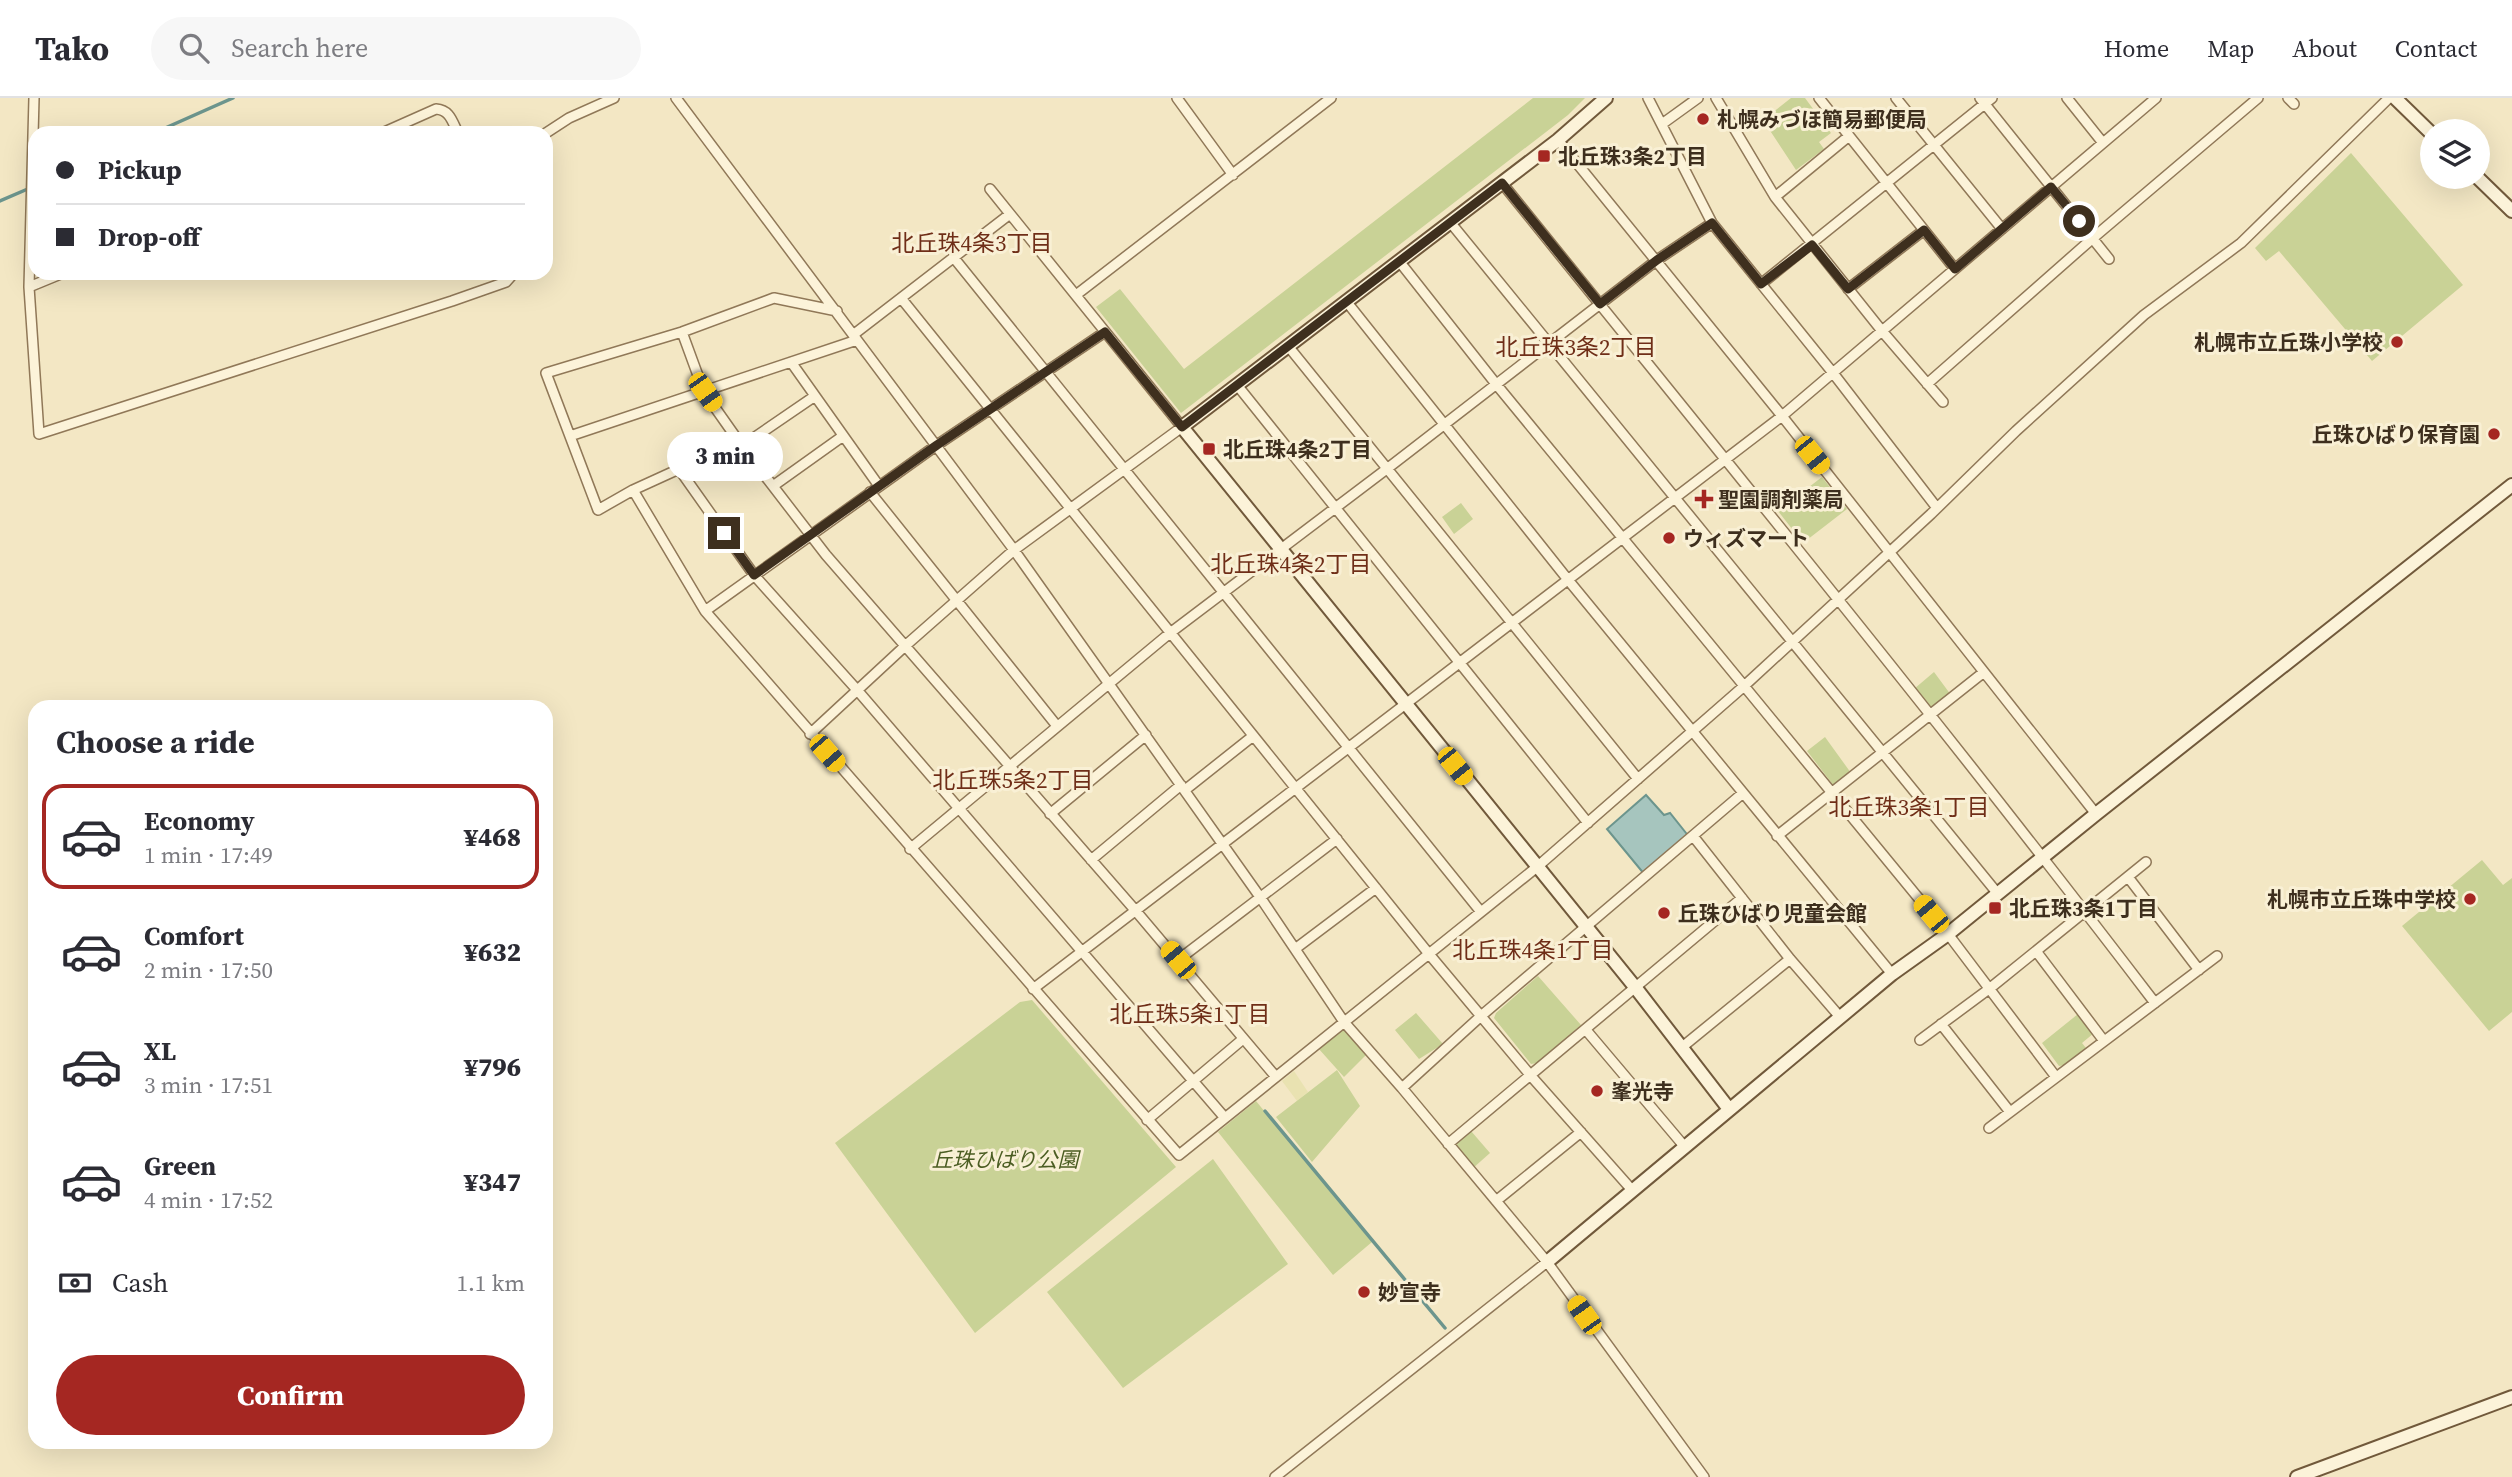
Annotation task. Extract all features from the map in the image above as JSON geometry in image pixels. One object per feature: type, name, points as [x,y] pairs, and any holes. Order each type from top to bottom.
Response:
[{"type":"street","points":[[33,126],[34,98]]},
{"type":"street","points":[[553,128],[569,118],[614,98]]},
{"type":"street","points":[[676,98],[1014,550],[1223,843],[1344,1022],[1546,1262],[1704,1477]]},
{"type":"street","points":[[1177,98],[1233,174]]},
{"type":"street","points":[[1076,295],[1331,98]]},
{"type":"street","points":[[810,734],[1014,550],[1182,427],[1558,141],[1606,98]]},
{"type":"street","points":[[1648,98],[1712,223],[1937,508]]},
{"type":"street","points":[[1661,124],[1698,98]]},
{"type":"street","points":[[1717,98],[1774,197],[1943,402]]},
{"type":"street","points":[[1819,98],[1955,269]]},
{"type":"street","points":[[1896,98],[2002,229]]},
{"type":"street","points":[[2067,98],[2103,143]]},
{"type":"street","points":[[1927,384],[2258,98]]},
{"type":"street","points":[[633,490],[705,611],[1179,1156],[1588,823],[1743,687],[2144,315],[2241,243],[2389,98]]},
{"type":"street","points":[[2395,98],[2420,122]]},
{"type":"street","points":[[1761,284],[1935,146],[1986,100],[2109,259]]},
{"type":"street","points":[[1033,989],[1727,460],[2103,143],[2148,100]]},
{"type":"street","points":[[398,126],[436,110],[443,110],[449,114],[455,126]]},
{"type":"street","points":[[1774,197],[1849,136]]},
{"type":"street","points":[[1558,141],[1782,416],[2095,814]]},
{"type":"street","points":[[1502,183],[1837,598],[2155,1003]]},
{"type":"street","points":[[990,189],[1405,706],[1635,987],[1729,1109]]},
{"type":"street","points":[[2489,189],[2512,211]]},
{"type":"street","points":[[570,436],[705,392],[855,337],[1010,214]]},
{"type":"street","points":[[1450,222],[1998,894]]},
{"type":"street","points":[[910,849],[1170,633],[1657,260],[1712,223]]},
{"type":"street","points":[[1848,289],[1924,230]]},
{"type":"street","points":[[954,258],[1481,912]]},
{"type":"street","points":[[1399,261],[1743,687],[1948,934],[2056,1077]]},
{"type":"street","points":[[29,280],[39,434],[452,302],[508,280]]},
{"type":"street","points":[[29,287],[46,280]]},
{"type":"street","points":[[815,396],[742,446],[679,469],[598,510],[546,373],[682,332],[774,298],[836,311]]},
{"type":"street","points":[[901,298],[1429,954],[1531,1076],[1632,1190]]},
{"type":"street","points":[[1346,301],[1569,581],[1892,974]]},
{"type":"street","points":[[682,332],[705,392],[742,446],[810,535],[1135,909],[1276,1077]]},
{"type":"street","points":[[705,611],[937,445],[1105,332]]},
{"type":"street","points":[[1288,346],[1638,779]]},
{"type":"street","points":[[791,362],[879,486]]},
{"type":"street","points":[[1237,385],[1588,823]]},
{"type":"street","points":[[773,486],[844,436]]},
{"type":"street","points":[[679,469],[754,575],[858,691],[1225,1118]]},
{"type":"street","points":[[1275,1477],[1546,1262],[1892,974],[1948,934],[2095,814],[2512,485]]},
{"type":"street","points":[[870,492],[1057,726]]},
{"type":"street","points":[[1777,836],[1984,673]]},
{"type":"street","points":[[1050,814],[1146,735]]},
{"type":"street","points":[[1091,860],[1254,736]]},
{"type":"street","points":[[1402,1088],[1481,1016],[1743,793]]},
{"type":"street","points":[[1693,836],[1790,959],[1840,1017]]},
{"type":"street","points":[[1178,960],[1337,839]]},
{"type":"street","points":[[1920,1040],[1989,989],[2146,862]]},
{"type":"street","points":[[2128,877],[2199,970]]},
{"type":"street","points":[[1295,949],[1376,888]]},
{"type":"street","points":[[1448,1144],[1742,898]]},
{"type":"street","points":[[2036,951],[2104,1041]]},
{"type":"street","points":[[1989,1128],[2217,956]]},
{"type":"street","points":[[1681,1048],[1790,959]]},
{"type":"street","points":[[1941,1024],[2010,1112]]},
{"type":"street","points":[[1587,1030],[1684,1146]]},
{"type":"street","points":[[1147,1120],[1244,1039]]},
{"type":"street","points":[[1496,1201],[1581,1132]]},
{"type":"street","points":[[2297,1477],[2512,1397]]},
{"type":"shaded area","points":[[1294,1071],[1308,1092],[1297,1101],[1282,1081]]},
{"type":"green space","points":[[1533,98],[1585,98],[1568,115],[1181,413],[1096,307],[1120,289],[1184,369]]},
{"type":"green space","points":[[1791,98],[1805,98],[1831,133],[1819,142],[1824,149],[1796,170],[1763,120]]},
{"type":"green space","points":[[2351,153],[2463,285],[2372,361],[2279,251],[2266,261],[2255,248]]},
{"type":"green space","points":[[1822,477],[1847,509],[1803,543],[1778,511]]},
{"type":"green space","points":[[1461,503],[1473,519],[1454,534],[1442,517]]},
{"type":"green space","points":[[1934,672],[1951,695],[1931,711],[1914,689]]},
{"type":"green space","points":[[1825,737],[1851,773],[1834,786],[1807,751]]},
{"type":"green space","name":"札幌市立丘珠中学校","points":[[2482,860],[2503,885],[2512,878],[2512,1012],[2489,1031],[2402,926]]},
{"type":"green space","points":[[1538,976],[1581,1025],[1537,1063],[1531,1064],[1494,1018],[1496,1013]]},
{"type":"green space","name":"丘珠ひばり公園","points":[[1032,1000],[1176,1167],[975,1333],[835,1143],[1020,1002]]},
{"type":"green space","points":[[1416,1013],[1443,1044],[1419,1059],[1395,1030]]},
{"type":"green space","points":[[2078,1014],[2094,1033],[2082,1043],[2086,1048],[2065,1065],[2059,1066],[2042,1043]]},
{"type":"green space","points":[[1344,1029],[1366,1055],[1344,1077],[1318,1048]]},
{"type":"green space","points":[[1337,1070],[1360,1106],[1312,1162],[1276,1117]]},
{"type":"green space","points":[[1256,1101],[1372,1242],[1333,1275],[1218,1132]]},
{"type":"green space","points":[[1471,1131],[1490,1153],[1472,1169],[1452,1145]]},
{"type":"green space","points":[[1213,1159],[1288,1264],[1123,1388],[1047,1292]]},
{"type":"water","points":[[1646,795],[1664,815],[1670,813],[1690,838],[1645,875],[1607,829]]},
{"type":"waterway","points":[[170,126],[233,98]]},
{"type":"waterway","points":[[0,201],[28,189]]},
{"type":"waterway","points":[[1265,1111],[1445,1328]]},
{"type":"place","name":"札幌みづほ簡易郵便局","points":[[1703,119]]},
{"type":"place","name":"北丘珠3条2丁目","points":[[1544,156]]},
{"type":"place","name":"札幌市立丘珠小学校","points":[[2397,342]]},
{"type":"place","name":"丘珠ひばり保育園","points":[[2494,434]]},
{"type":"place","name":"北丘珠4条2丁目","points":[[1209,449]]},
{"type":"place","name":"聖園調剤薬局","points":[[1704,499]]},
{"type":"place","name":"ウィズマート","points":[[1669,538]]},
{"type":"place","name":"札幌市立丘珠中学校","points":[[2470,899]]},
{"type":"place","name":"北丘珠3条1丁目","points":[[1995,908]]},
{"type":"place","name":"丘珠ひばり児童会館","points":[[1664,913]]},
{"type":"place","name":"峯光寺","points":[[1597,1091]]},
{"type":"place","name":"妙宣寺","points":[[1364,1292]]},
{"type":"district","name":"北丘珠4条3丁目","points":[[972,243]]},
{"type":"district","name":"北丘珠3条2丁目","points":[[1576,347]]},
{"type":"district","name":"北丘珠4条2丁目","points":[[1291,564]]},
{"type":"district","name":"北丘珠5条2丁目","points":[[1013,780]]},
{"type":"district","name":"北丘珠3条1丁目","points":[[1909,807]]},
{"type":"district","name":"北丘珠4条1丁目","points":[[1533,950]]},
{"type":"district","name":"北丘珠5条1丁目","points":[[1190,1014]]},
{"type":"route","points":[[724,533],[754,575],[937,445],[1105,332],[1182,427],[1502,183],[1600,304],[1657,260],[1712,223],[1761,284],[1812,245],[1848,289],[1924,230],[1955,269],[2051,187],[2079,221]]}]
